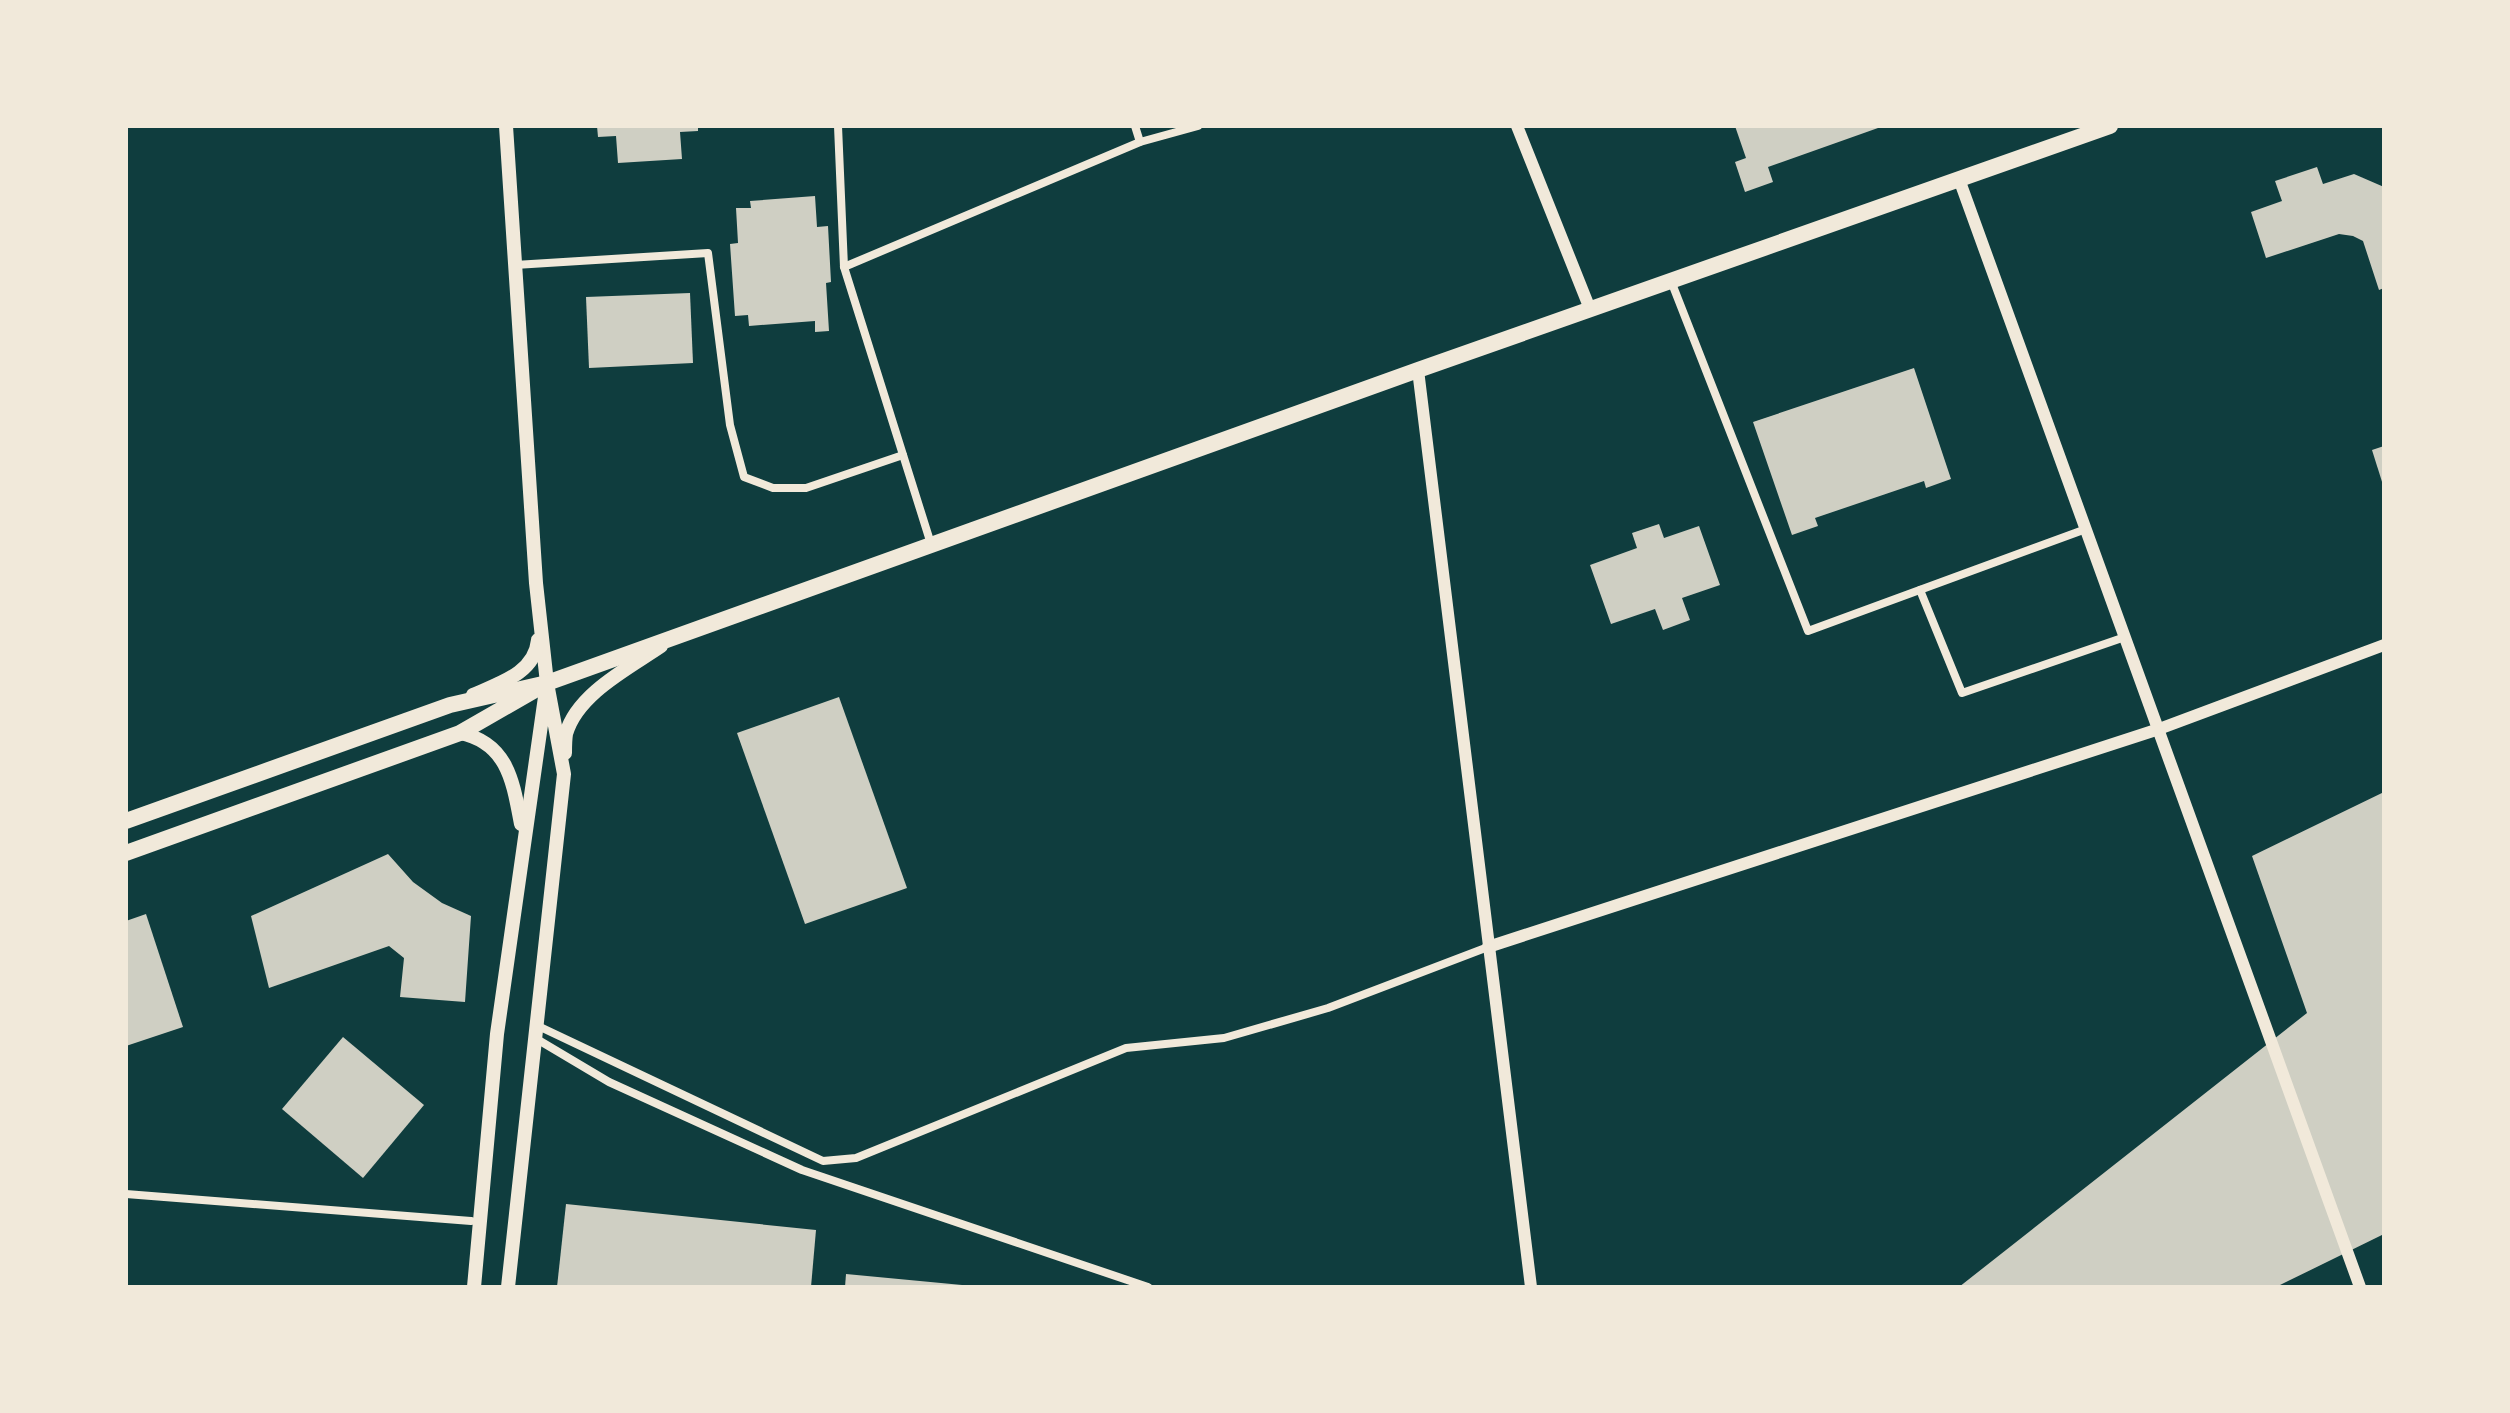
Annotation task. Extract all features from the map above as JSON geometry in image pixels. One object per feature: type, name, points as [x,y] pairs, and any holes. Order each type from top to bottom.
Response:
[{"type":"main road","points":[[506,126],[539,620],[564,774]]},
{"type":"main road","points":[[450,705],[547,683],[1418,370],[2110,126]]},
{"type":"main road","points":[[126,821],[450,705],[493,686],[527,667],[537,651],[539,620]]},
{"type":"main road","points":[[508,1287],[566,734],[575,715],[591,697],[674,637]]},
{"type":"main road","points":[[126,853],[460,733],[547,683]]},
{"type":"main road","points":[[474,1287],[497,1034],[547,683]]},
{"type":"main road","points":[[460,733],[487,742],[505,765],[524,836]]},
{"type":"street","points":[[838,126],[844,267],[931,545]]},
{"type":"street","points":[[1135,126],[1140,142]]},
{"type":"street","points":[[844,267],[1140,142],[1198,126]]},
{"type":"street","points":[[1517,126],[1590,309]]},
{"type":"street","points":[[1959,179],[2360,1287]]},
{"type":"street","points":[[515,265],[708,253],[730,425],[744,477],[773,488],[806,488],[903,455]]},
{"type":"street","points":[[1671,281],[1808,631],[2086,529]]},
{"type":"street","points":[[1418,370],[1531,1287]]},
{"type":"street","points":[[1920,590],[1962,693],[2125,637]]},
{"type":"street","points":[[536,1031],[823,1161],[856,1158],[1126,1048],[1224,1038],[1328,1008],[1488,947],[2159,729],[2384,645]]},
{"type":"street","points":[[536,1031],[609,1082],[802,1170],[1148,1287]]},
{"type":"street","points":[[126,1194],[471,1221]]},
{"type":"building","points":[[597,126],[698,126],[698,131],[680,132],[682,159],[618,163],[616,136],[598,137]]},
{"type":"building","points":[[1735,126],[1878,128],[1768,167],[1773,182],[1745,192],[1735,162],[1746,158]]},
{"type":"building","points":[[2317,167],[2323,184],[2354,174],[2384,187],[2384,288],[2379,290],[2363,241],[2353,236],[2339,234],[2266,258],[2251,212],[2282,201],[2275,181]]},
{"type":"building","points":[[815,196],[817,227],[828,226],[831,282],[826,283],[829,331],[815,332],[815,321],[749,326],[748,315],[735,316],[730,244],[738,243],[736,208],[751,208],[750,201]]},
{"type":"building","points":[[690,293],[693,363],[589,368],[586,297]]},
{"type":"building","points":[[1914,368],[1951,479],[1926,488],[1924,481],[1815,518],[1818,526],[1792,535],[1753,422]]},
{"type":"building","points":[[2384,446],[2384,485],[2383,485],[2372,450]]},
{"type":"building","points":[[1659,524],[1664,538],[1699,526],[1720,585],[1682,598],[1690,620],[1663,630],[1655,609],[1611,624],[1590,565],[1637,548],[1632,533]]},
{"type":"building","points":[[839,697],[907,888],[805,924],[737,733]]},
{"type":"building","points":[[2384,792],[2384,1234],[2276,1287],[1959,1287],[2307,1013],[2252,856]]},
{"type":"building","points":[[388,854],[413,882],[442,903],[471,916],[465,1002],[400,997],[404,958],[389,946],[269,988],[251,916]]},
{"type":"building","points":[[146,914],[183,1027],[126,1046],[126,921]]},
{"type":"building","points":[[343,1037],[424,1105],[363,1178],[282,1109]]},
{"type":"building","points":[[566,1204],[816,1230],[811,1287],[557,1287]]},
{"type":"building","points":[[846,1274],[962,1285],[962,1287],[845,1287]]}]
